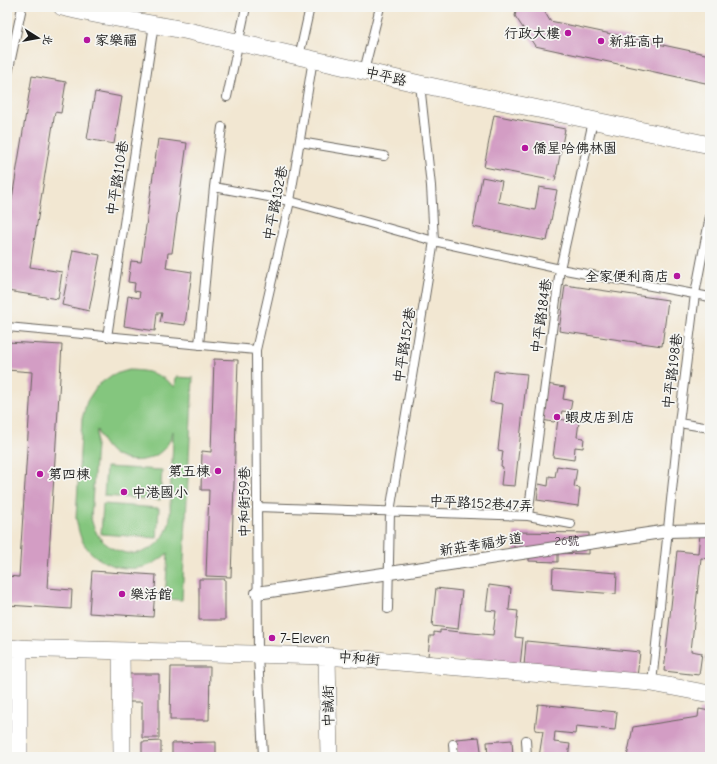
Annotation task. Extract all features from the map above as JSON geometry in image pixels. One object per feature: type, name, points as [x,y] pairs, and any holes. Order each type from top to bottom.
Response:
[{"type":"street","name":"中平路","points":[[62,7],[100,11],[420,84],[710,144]]},
{"type":"street","name":"新莊幸福步道","points":[[257,592],[389,574],[668,531],[710,530]]},
{"type":"street","name":"中和街","points":[[13,648],[327,656],[652,683],[710,694]]},
{"type":"street","points":[[13,648],[19,757]]},
{"type":"street","points":[[121,651],[122,757]]},
{"type":"street","name":"中誠街","points":[[327,656],[329,757]]},
{"type":"lane","points":[[7,78],[22,7]]},
{"type":"lane","points":[[227,97],[246,7]]},
{"type":"lane","name":"中平路132巷","points":[[256,350],[290,201],[300,142],[310,7]]},
{"type":"lane","points":[[364,71],[380,7]]},
{"type":"lane","name":"中平路110巷","points":[[107,337],[154,24]]},
{"type":"lane","name":"中平路152巷","points":[[388,609],[390,512],[434,241],[431,186],[420,84]]},
{"type":"lane","name":"中平路184巷","points":[[528,516],[560,269],[593,121]]},
{"type":"lane","points":[[199,345],[214,187],[222,127]]},
{"type":"lane","points":[[300,142],[384,156]]},
{"type":"lane","points":[[214,187],[290,201],[434,241],[560,269],[710,297]]},
{"type":"lane","name":"中平路198巷","points":[[652,683],[694,294],[710,216]]},
{"type":"lane","points":[[7,327],[256,350]]},
{"type":"lane","name":"中和街59巷","points":[[256,350],[258,654],[263,757]]},
{"type":"lane","points":[[679,423],[710,428]]},
{"type":"lane","name":"中平路152巷47弄","points":[[257,507],[528,516],[571,524]]},
{"type":"lane","points":[[526,740],[527,757]]},
{"type":"lane","points":[[453,744],[454,757]]},
{"type":"green space","points":[[129,370],[149,372],[159,376],[175,387],[176,377],[193,378],[182,600],[165,599],[168,553],[161,559],[147,566],[138,568],[120,567],[104,562],[96,557],[89,551],[80,535],[76,518],[82,419],[87,401],[97,386],[112,375]],"holes":[[[97,430],[102,441],[110,451],[124,459],[132,460],[148,459],[155,456],[167,445],[173,431],[169,523],[166,531],[157,544],[143,552],[127,553],[113,549],[100,539],[93,524],[91,518]]]},
{"type":"green space","points":[[106,467],[162,470],[160,500],[104,496]]},
{"type":"green space","points":[[103,504],[159,508],[157,538],[101,534]]},
{"type":"building","name":"行政大樓","points":[[517,7],[543,7],[550,21],[710,55],[710,84],[535,46],[515,16]]},
{"type":"building","points":[[32,76],[66,82],[61,113],[55,112],[30,267],[62,272],[58,299],[7,291],[7,229]]},
{"type":"building","points":[[95,92],[122,97],[114,144],[87,139]]},
{"type":"building","name":"僑星哈佛林園","points":[[494,115],[565,129],[555,181],[484,167]]},
{"type":"building","points":[[158,139],[187,143],[172,253],[168,253],[166,268],[192,272],[185,325],[160,322],[162,313],[157,313],[155,331],[124,326],[128,296],[139,298],[140,292],[134,291],[135,283],[128,282],[131,261],[141,262]]},
{"type":"building","points":[[482,177],[502,181],[498,202],[535,210],[539,187],[557,190],[547,241],[473,227]]},
{"type":"building","points":[[73,250],[100,255],[89,311],[62,305]]},
{"type":"building","points":[[565,285],[668,300],[662,346],[559,331]]},
{"type":"building","name":"第四棟","points":[[7,342],[62,345],[47,588],[72,590],[71,609],[7,605],[7,576],[19,577],[32,372],[7,370]]},
{"type":"building","name":"第五棟","points":[[214,359],[238,360],[231,577],[206,576],[209,490],[201,490],[202,451],[211,452]]},
{"type":"building","points":[[494,371],[527,374],[515,486],[501,485],[503,451],[498,450],[503,404],[490,402]]},
{"type":"building","points":[[546,384],[565,387],[563,399],[572,401],[570,412],[562,411],[561,415],[554,422],[541,420]]},
{"type":"building","points":[[558,419],[579,422],[577,437],[584,438],[583,448],[575,447],[574,460],[553,457]]},
{"type":"building","points":[[557,466],[577,469],[574,487],[580,488],[578,506],[537,500],[539,484],[548,486],[549,476],[555,477]]},
{"type":"building","points":[[514,532],[589,533],[589,554],[558,553],[558,562],[529,561],[529,553],[514,553]]},
{"type":"building","points":[[700,534],[710,535],[710,559],[701,558],[691,651],[702,653],[699,675],[664,671],[677,551],[698,553]]},
{"type":"building","points":[[553,568],[617,573],[616,594],[552,589]]},
{"type":"building","name":"樂活館","points":[[92,571],[156,575],[153,617],[89,613]]},
{"type":"building","points":[[199,579],[225,579],[225,620],[199,620]]},
{"type":"building","points":[[489,585],[511,588],[509,610],[518,611],[515,637],[523,638],[520,666],[428,656],[430,636],[434,636],[434,632],[440,633],[440,630],[493,635],[496,611],[486,610]]},
{"type":"building","points":[[436,588],[462,591],[458,629],[432,626]]},
{"type":"building","points":[[710,637],[710,662],[705,661]]},
{"type":"building","points":[[526,641],[640,652],[637,677],[524,666]]},
{"type":"building","points":[[171,667],[210,667],[209,720],[170,720]]},
{"type":"building","points":[[127,674],[159,674],[159,738],[142,738],[142,702],[127,702]]},
{"type":"building","points":[[538,704],[617,712],[615,730],[576,726],[575,734],[555,732],[554,742],[570,744],[568,757],[539,757],[543,731],[535,730]]},
{"type":"building","points":[[699,709],[710,711],[710,757],[627,757],[633,727],[698,717]]},
{"type":"building","points":[[479,737],[482,757],[458,757],[456,739]]},
{"type":"building","points":[[512,740],[513,757],[488,757],[487,742]]},
{"type":"building","points":[[161,741],[161,757],[142,757],[142,742]]},
{"type":"building","points":[[216,742],[216,757],[172,757],[172,743]]},
{"type":"place","name":"行政大樓","points":[[568,33]]},
{"type":"place","name":"家樂福","points":[[87,40]]},
{"type":"place","name":"新莊高中","points":[[601,41]]},
{"type":"place","name":"僑星哈佛林園","points":[[525,148]]},
{"type":"place","name":"全家便利商店","points":[[677,276]]},
{"type":"place","name":"蝦皮店到店","points":[[557,417]]},
{"type":"place","name":"第五棟","points":[[218,471]]},
{"type":"place","name":"第四棟","points":[[40,474]]},
{"type":"place","name":"中港國小","points":[[124,492]]},
{"type":"place","name":"樂活館","points":[[122,594]]},
{"type":"place","name":"7-Eleven","points":[[272,638]]}]
